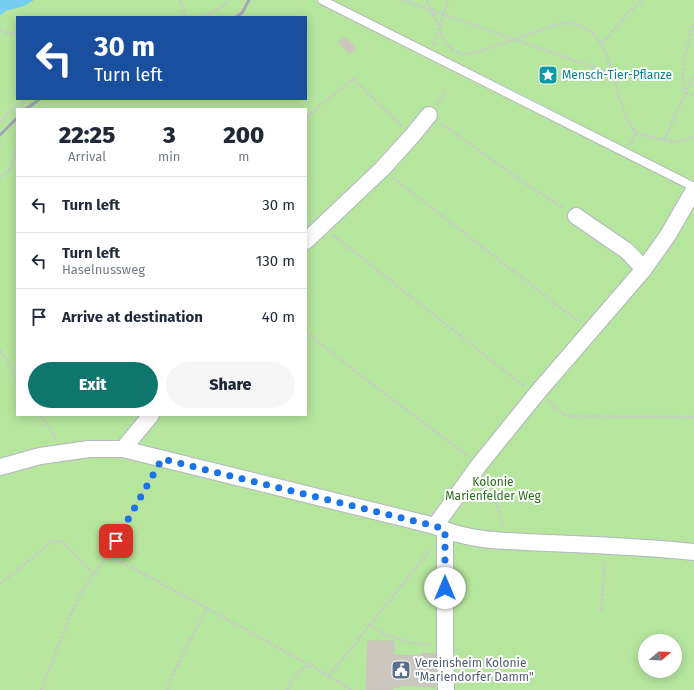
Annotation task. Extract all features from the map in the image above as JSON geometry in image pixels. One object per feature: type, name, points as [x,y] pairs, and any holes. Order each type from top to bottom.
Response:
[{"type":"street","points":[[307,240],[382,169],[429,115]]},
{"type":"street","points":[[446,690],[440,528],[468,480],[479,465],[536,394],[644,269],[668,236],[694,190]]},
{"type":"street","points":[[576,216],[627,251],[644,269]]},
{"type":"street","points":[[123,449],[150,416]]},
{"type":"street","points":[[0,467],[40,456],[64,452],[89,449],[123,449],[440,528],[463,536],[503,541],[694,552]]},
{"type":"lane","points":[[322,0],[694,187]]},
{"type":"path","points":[[180,0],[186,16]]},
{"type":"path","points":[[206,16],[223,6],[229,0]]},
{"type":"path","points":[[403,0],[613,74]]},
{"type":"path","points":[[427,0],[445,42],[454,51],[464,55],[484,50],[560,23],[573,23],[581,26],[593,33],[602,44],[626,117],[636,133],[677,142],[694,137]]},
{"type":"path","points":[[430,55],[448,0]]},
{"type":"path","points":[[602,44],[629,12],[643,0]]},
{"type":"path","points":[[694,24],[688,43],[683,74],[683,85],[686,93],[694,96]]},
{"type":"path","points":[[0,30],[10,34],[16,33]]},
{"type":"path","points":[[664,140],[694,75]]},
{"type":"path","points":[[307,117],[353,79],[412,136]]},
{"type":"path","points":[[0,122],[23,100]]},
{"type":"path","points":[[429,115],[576,216]]},
{"type":"path","points":[[0,177],[11,168],[16,149]]},
{"type":"path","points":[[382,169],[590,331]]},
{"type":"path","points":[[322,226],[566,416],[694,417]]},
{"type":"path","points":[[307,333],[479,465]]},
{"type":"path","points":[[0,350],[16,375]]},
{"type":"path","points":[[42,416],[64,452]]},
{"type":"path","points":[[41,690],[69,619],[81,594],[108,555],[162,459]]},
{"type":"path","points":[[468,480],[490,495],[496,502],[500,511],[503,525],[503,541]]},
{"type":"path","points":[[329,676],[369,625],[440,528]]},
{"type":"path","points":[[0,584],[53,541],[59,540],[63,542],[94,574]]},
{"type":"path","points":[[601,611],[606,546]]},
{"type":"path","points":[[108,555],[207,608],[352,690]]},
{"type":"path","points":[[167,690],[172,676],[207,608]]},
{"type":"path","points":[[369,625],[387,635],[412,643],[445,646]]},
{"type":"path","points":[[287,690],[293,678],[299,671],[310,666]]},
{"type":"green space","name":"Kolonie Marienfelder Weg","points":[[0,0],[694,0],[694,690],[0,690]]},
{"type":"water","points":[[0,0],[34,0],[24,6],[5,11],[0,15]]},
{"type":"building","points":[[345,37],[356,48],[349,54],[339,42]]},
{"type":"building","name":"Vereinsheim Kolonie \"Mariendorfer Damm\"","points":[[368,641],[394,641],[394,655],[422,656],[422,653],[437,654],[435,687],[399,685],[399,687],[393,687],[393,690],[366,690]]},
{"type":"railway","points":[[238,16],[242,13],[249,0]]},
{"type":"railway","points":[[27,108],[39,100]]},
{"type":"railway","points":[[0,135],[16,119]]},
{"type":"place","name":"Mensch-Tier-Pflanze","points":[[548,75]]},
{"type":"place","name":"Vereinsheim Kolonie \"Mariendorfer Damm\"","points":[[401,670]]},
{"type":"route","points":[[116,541],[162,459],[435,526],[445,530],[445,588]]}]
